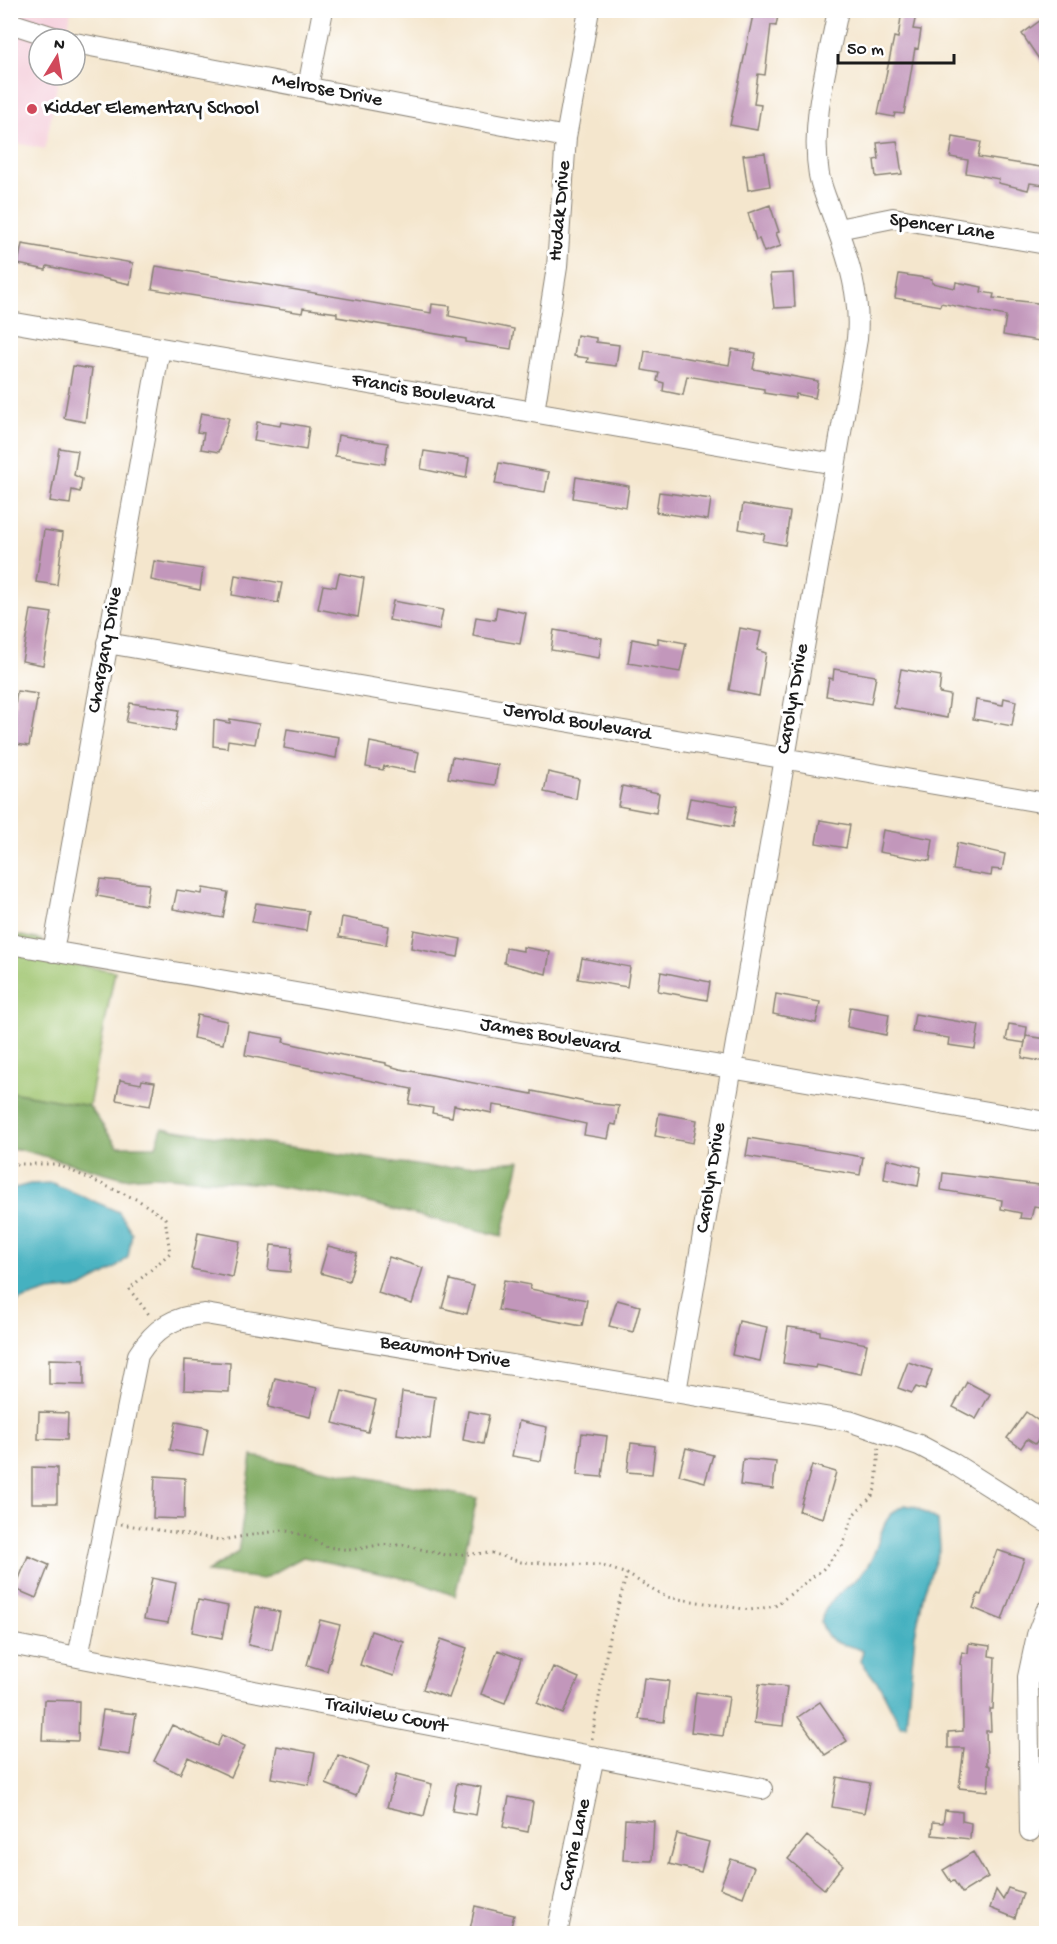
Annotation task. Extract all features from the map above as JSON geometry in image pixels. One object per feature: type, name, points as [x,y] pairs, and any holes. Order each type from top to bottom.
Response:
[{"type":"street","points":[[308,87],[324,10]]},
{"type":"street","name":"Hudak Drive","points":[[534,412],[556,267],[566,137],[589,10]]},
{"type":"street","name":"Carolyn Drive","points":[[676,1392],[859,318],[852,276],[819,177],[816,132],[838,10]]},
{"type":"street","points":[[10,23],[27,28]]},
{"type":"street","name":"Melrose Drive","points":[[87,45],[566,137]]},
{"type":"street","name":"Spencer Lane","points":[[838,229],[893,218],[1047,244]]},
{"type":"street","name":"Francis Boulevard","points":[[10,322],[835,464]]},
{"type":"street","name":"Chargary Drive","points":[[53,952],[160,348]]},
{"type":"street","name":"Jerrold Boulevard","points":[[107,642],[1047,803]]},
{"type":"street","name":"James Boulevard","points":[[10,944],[1047,1122]]},
{"type":"street","name":"Beaumont Drive","points":[[160,1328],[174,1320],[205,1314],[849,1421],[885,1431],[951,1462],[1047,1522]]},
{"type":"street","points":[[78,1657],[134,1371],[147,1340],[160,1328]]},
{"type":"street","points":[[1030,1831],[1028,1677],[1037,1635],[1047,1611]]},
{"type":"street","name":"Trailview Court","points":[[10,1644],[762,1789]]},
{"type":"street","name":"Carrie Lane","points":[[557,1934],[591,1755]]},
{"type":"path","points":[[10,1164],[56,1164],[138,1200],[165,1218],[170,1253],[129,1289],[160,1328]]},
{"type":"path","points":[[104,1521],[221,1540],[283,1530],[307,1536],[327,1547],[351,1550],[380,1545],[403,1545],[446,1555],[492,1553],[521,1562],[600,1565],[627,1574],[666,1597],[750,1610],[775,1606],[823,1569],[842,1547],[853,1515],[872,1496],[876,1487],[877,1451],[885,1431]]},
{"type":"path","points":[[591,1755],[609,1638],[627,1574]]},
{"type":"shaded area","name":"Kidder Elementary School","points":[[10,11],[71,11],[68,27],[27,27],[27,87],[57,87],[45,149],[11,142]]},
{"type":"green space","points":[[10,934],[42,940],[38,959],[115,971],[89,1106],[11,1092]]},
{"type":"green space","points":[[11,1092],[89,1106],[117,1146],[156,1146],[162,1128],[436,1168],[520,1161],[502,1236],[356,1200],[265,1184],[155,1176],[124,1178],[18,1149],[11,1150]]},
{"type":"green space","points":[[252,1456],[477,1498],[455,1596],[416,1581],[303,1557],[263,1579],[207,1572],[238,1552]]},
{"type":"water","points":[[52,1183],[119,1212],[132,1233],[128,1257],[116,1268],[81,1288],[49,1291],[21,1300],[11,1307],[11,1189],[30,1184]]},
{"type":"water","points":[[905,1505],[915,1507],[938,1520],[940,1548],[924,1592],[915,1635],[906,1725],[900,1725],[880,1686],[860,1660],[863,1651],[833,1641],[821,1622],[829,1604],[858,1578],[870,1562],[885,1522],[896,1510]]},
{"type":"building","points":[[754,10],[779,10],[776,26],[771,25],[765,75],[758,74],[754,104],[761,105],[757,130],[730,125]]},
{"type":"building","points":[[902,10],[917,10],[913,29],[921,30],[918,49],[915,48],[904,114],[895,113],[894,117],[878,114],[894,37],[898,38]]},
{"type":"building","points":[[1041,20],[1047,27],[1047,71],[1022,34]]},
{"type":"building","points":[[953,137],[981,142],[978,157],[1047,168],[1044,185],[1030,183],[1028,190],[998,183],[999,179],[966,173],[968,160],[950,157]]},
{"type":"building","points":[[897,141],[902,174],[876,177],[874,160],[879,159],[877,143]]},
{"type":"building","points":[[765,153],[770,186],[748,190],[743,155]]},
{"type":"building","points":[[770,205],[781,246],[764,252],[759,239],[756,240],[748,213]]},
{"type":"building","points":[[22,244],[133,263],[130,284],[47,266],[46,270],[18,264]]},
{"type":"building","points":[[156,266],[431,313],[432,304],[450,306],[449,316],[514,329],[511,349],[337,317],[337,313],[303,308],[302,313],[152,289]]},
{"type":"building","points":[[793,273],[795,307],[774,308],[770,274]]},
{"type":"building","points":[[899,274],[932,279],[932,283],[955,288],[956,282],[982,287],[981,292],[994,294],[993,298],[1045,304],[1039,341],[1003,335],[1006,316],[941,303],[940,306],[895,298]]},
{"type":"building","points":[[577,335],[596,338],[596,342],[619,345],[616,366],[587,362],[588,358],[574,356]]},
{"type":"building","points":[[732,349],[756,353],[753,369],[818,381],[815,398],[796,394],[795,398],[764,393],[764,389],[687,376],[683,395],[663,391],[664,383],[657,381],[659,373],[642,370],[645,351],[729,365]]},
{"type":"building","points":[[73,366],[92,369],[85,422],[64,418]]},
{"type":"building","points":[[201,413],[229,418],[219,452],[201,449],[204,433],[197,432]]},
{"type":"building","points":[[257,422],[280,426],[281,422],[309,427],[306,450],[254,441]]},
{"type":"building","points":[[338,435],[388,443],[385,464],[335,456]]},
{"type":"building","points":[[59,448],[78,451],[74,475],[82,479],[80,492],[72,490],[70,504],[50,501]]},
{"type":"building","points":[[424,451],[469,458],[466,478],[421,469]]},
{"type":"building","points":[[499,463],[549,472],[545,492],[495,484]]},
{"type":"building","points":[[576,477],[629,486],[626,507],[573,498]]},
{"type":"building","points":[[659,492],[711,499],[708,520],[656,512]]},
{"type":"building","points":[[743,504],[790,512],[785,545],[763,541],[765,534],[739,529]]},
{"type":"building","points":[[44,530],[63,533],[57,585],[36,582]]},
{"type":"building","points":[[154,561],[203,569],[200,590],[151,580]]},
{"type":"building","points":[[339,573],[364,578],[358,617],[318,609],[323,585],[336,587]]},
{"type":"building","points":[[235,575],[282,583],[278,603],[232,595]]},
{"type":"building","points":[[393,601],[443,610],[439,630],[389,620]]},
{"type":"building","points":[[497,607],[526,613],[520,644],[473,636],[476,617],[495,620]]},
{"type":"building","points":[[31,610],[52,613],[43,665],[22,661]]},
{"type":"building","points":[[740,628],[761,632],[757,650],[766,653],[759,696],[729,690]]},
{"type":"building","points":[[554,630],[602,638],[599,658],[551,650]]},
{"type":"building","points":[[658,638],[686,643],[680,672],[628,663],[632,639],[658,644]]},
{"type":"building","points":[[834,669],[876,676],[871,704],[826,696],[829,678],[833,679]]},
{"type":"building","points":[[901,669],[941,676],[939,693],[950,695],[947,718],[894,708]]},
{"type":"building","points":[[17,691],[38,694],[29,746],[10,743]]},
{"type":"building","points":[[1004,698],[1016,701],[1012,726],[973,719],[976,700],[1003,705]]},
{"type":"building","points":[[130,703],[179,710],[175,731],[126,722]]},
{"type":"building","points":[[230,719],[259,724],[255,744],[228,740],[227,748],[213,746],[214,720],[230,723]]},
{"type":"building","points":[[287,729],[339,737],[336,758],[284,748]]},
{"type":"building","points":[[370,742],[419,752],[415,772],[384,766],[383,770],[366,767]]},
{"type":"building","points":[[452,757],[498,765],[495,785],[448,778]]},
{"type":"building","points":[[548,772],[579,779],[576,799],[544,792]]},
{"type":"building","points":[[622,786],[659,793],[656,813],[618,806]]},
{"type":"building","points":[[690,798],[737,806],[733,827],[686,818]]},
{"type":"building","points":[[820,820],[850,825],[846,848],[816,843]]},
{"type":"building","points":[[883,830],[933,839],[930,861],[879,852]]},
{"type":"building","points":[[957,843],[1005,854],[1002,870],[992,869],[991,876],[953,870]]},
{"type":"building","points":[[100,879],[149,884],[146,905],[97,896]]},
{"type":"building","points":[[203,888],[228,892],[223,918],[173,909],[177,890],[202,894]]},
{"type":"building","points":[[256,903],[309,911],[306,931],[252,922]]},
{"type":"building","points":[[342,917],[389,926],[386,945],[339,937]]},
{"type":"building","points":[[414,930],[461,939],[458,957],[411,948]]},
{"type":"building","points":[[523,947],[550,952],[546,974],[504,963],[506,948],[523,951]]},
{"type":"building","points":[[582,958],[630,967],[627,987],[578,979]]},
{"type":"building","points":[[661,972],[710,982],[707,1000],[658,991]]},
{"type":"building","points":[[776,994],[820,1002],[816,1023],[773,1014]]},
{"type":"building","points":[[850,1007],[889,1014],[886,1035],[847,1027]]},
{"type":"building","points":[[915,1014],[979,1025],[975,1049],[948,1045],[949,1038],[912,1032]]},
{"type":"building","points":[[197,1015],[227,1021],[223,1044],[193,1038]]},
{"type":"building","points":[[1009,1024],[1027,1027],[1025,1043],[1006,1040]]},
{"type":"building","points":[[249,1032],[284,1038],[283,1042],[386,1063],[386,1065],[400,1069],[532,1094],[532,1091],[590,1103],[619,1106],[616,1125],[611,1124],[608,1139],[584,1135],[586,1124],[514,1108],[493,1105],[492,1113],[454,1105],[452,1117],[432,1113],[433,1108],[409,1104],[412,1089],[245,1055]]},
{"type":"building","points":[[1026,1036],[1047,1039],[1047,1062],[1022,1058]]},
{"type":"building","points":[[120,1080],[141,1084],[142,1080],[155,1082],[150,1106],[116,1100]]},
{"type":"building","points":[[659,1113],[697,1120],[693,1143],[655,1136]]},
{"type":"building","points":[[749,1138],[863,1157],[860,1175],[746,1156]]},
{"type":"building","points":[[887,1159],[921,1167],[918,1186],[884,1179]]},
{"type":"building","points":[[943,1173],[1047,1186],[1047,1208],[1034,1206],[1031,1219],[1020,1218],[1021,1213],[1001,1209],[1002,1200],[941,1190]]},
{"type":"building","points":[[198,1233],[240,1241],[233,1277],[191,1269]]},
{"type":"building","points":[[271,1245],[292,1247],[290,1272],[268,1270]]},
{"type":"building","points":[[328,1246],[357,1253],[349,1281],[320,1273]]},
{"type":"building","points":[[389,1257],[423,1268],[412,1304],[378,1293]]},
{"type":"building","points":[[450,1280],[474,1286],[467,1314],[442,1308]]},
{"type":"building","points":[[504,1280],[531,1285],[530,1289],[587,1300],[582,1326],[498,1310]]},
{"type":"building","points":[[617,1300],[640,1306],[633,1332],[609,1326]]},
{"type":"building","points":[[739,1321],[767,1327],[760,1361],[732,1355]]},
{"type":"building","points":[[788,1327],[820,1331],[820,1335],[867,1344],[861,1374],[816,1365],[815,1368],[783,1363]]},
{"type":"building","points":[[49,1359],[84,1360],[84,1385],[49,1384]]},
{"type":"building","points":[[185,1360],[230,1363],[229,1392],[184,1390]]},
{"type":"building","points":[[908,1362],[932,1370],[925,1390],[916,1387],[912,1393],[898,1388]]},
{"type":"building","points":[[275,1378],[317,1388],[310,1417],[268,1407]]},
{"type":"building","points":[[967,1382],[990,1394],[976,1419],[953,1407]]},
{"type":"building","points":[[342,1391],[376,1400],[368,1432],[333,1423]]},
{"type":"building","points":[[402,1392],[435,1397],[430,1439],[397,1434]]},
{"type":"building","points":[[468,1411],[489,1415],[483,1444],[463,1440]]},
{"type":"building","points":[[39,1412],[68,1413],[67,1440],[38,1439]]},
{"type":"building","points":[[1026,1412],[1047,1427],[1035,1444],[1027,1439],[1021,1448],[1007,1438]]},
{"type":"building","points":[[519,1421],[547,1427],[541,1461],[512,1456]]},
{"type":"building","points":[[176,1422],[208,1428],[203,1456],[170,1450]]},
{"type":"building","points":[[582,1433],[607,1436],[602,1477],[577,1475]]},
{"type":"building","points":[[631,1443],[655,1446],[652,1474],[627,1472]]},
{"type":"building","points":[[686,1448],[713,1455],[705,1482],[679,1475]]},
{"type":"building","points":[[743,1459],[776,1462],[773,1489],[740,1485]]},
{"type":"building","points":[[812,1465],[836,1472],[823,1518],[799,1511]]},
{"type":"building","points":[[32,1467],[57,1468],[57,1503],[32,1503]]},
{"type":"building","points":[[155,1476],[185,1478],[184,1519],[153,1518]]},
{"type":"building","points":[[997,1550],[1024,1559],[1002,1620],[973,1608],[978,1594],[981,1595]]},
{"type":"building","points":[[28,1556],[49,1565],[36,1598],[15,1589]]},
{"type":"building","points":[[152,1578],[176,1583],[168,1623],[144,1619]]},
{"type":"building","points":[[198,1600],[228,1606],[222,1638],[192,1632]]},
{"type":"building","points":[[256,1607],[280,1612],[272,1650],[248,1645]]},
{"type":"building","points":[[320,1620],[340,1625],[327,1671],[307,1665]]},
{"type":"building","points":[[371,1631],[404,1642],[394,1676],[360,1665]]},
{"type":"building","points":[[441,1639],[467,1648],[449,1698],[423,1689]]},
{"type":"building","points":[[969,1643],[990,1646],[989,1656],[995,1657],[993,1709],[990,1709],[991,1731],[986,1731],[987,1765],[990,1766],[988,1791],[959,1788],[964,1748],[948,1748],[948,1732],[963,1731],[962,1665],[960,1664],[962,1652],[968,1653]]},
{"type":"building","points":[[498,1650],[521,1659],[505,1703],[481,1694]]},
{"type":"building","points":[[553,1667],[579,1678],[563,1714],[537,1703]]},
{"type":"building","points":[[644,1678],[669,1681],[664,1722],[639,1719]]},
{"type":"building","points":[[759,1684],[787,1687],[783,1726],[754,1723]]},
{"type":"building","points":[[696,1692],[729,1697],[723,1736],[691,1732]]},
{"type":"building","points":[[44,1700],[79,1701],[78,1741],[42,1740]]},
{"type":"building","points":[[820,1702],[847,1741],[825,1755],[798,1717]]},
{"type":"building","points":[[103,1710],[136,1714],[130,1755],[97,1750]]},
{"type":"building","points":[[172,1725],[217,1746],[222,1735],[245,1746],[231,1777],[188,1757],[180,1774],[154,1761]]},
{"type":"building","points":[[277,1746],[315,1753],[309,1785],[271,1778]]},
{"type":"building","points":[[338,1755],[368,1767],[356,1796],[326,1784]]},
{"type":"building","points":[[396,1775],[432,1784],[424,1816],[387,1807]]},
{"type":"building","points":[[837,1777],[870,1783],[864,1813],[832,1807]]},
{"type":"building","points":[[457,1783],[481,1787],[476,1815],[452,1811]]},
{"type":"building","points":[[509,1797],[533,1802],[528,1832],[503,1827]]},
{"type":"building","points":[[945,1810],[962,1812],[962,1821],[971,1823],[970,1839],[932,1835],[933,1822],[943,1823]]},
{"type":"building","points":[[625,1819],[654,1821],[652,1861],[623,1860]]},
{"type":"building","points":[[677,1834],[709,1842],[701,1872],[669,1864]]},
{"type":"building","points":[[807,1836],[843,1865],[824,1889],[788,1859]]},
{"type":"building","points":[[973,1852],[988,1877],[962,1893],[943,1870]]},
{"type":"building","points":[[731,1859],[754,1867],[743,1897],[720,1888]]},
{"type":"building","points":[[1008,1888],[1023,1893],[1015,1918],[990,1908],[996,1890],[1003,1900]]},
{"type":"building","points":[[475,1906],[514,1915],[509,1934],[469,1934]]},
{"type":"place","name":"Kidder Elementary School","points":[[32,109]]}]
